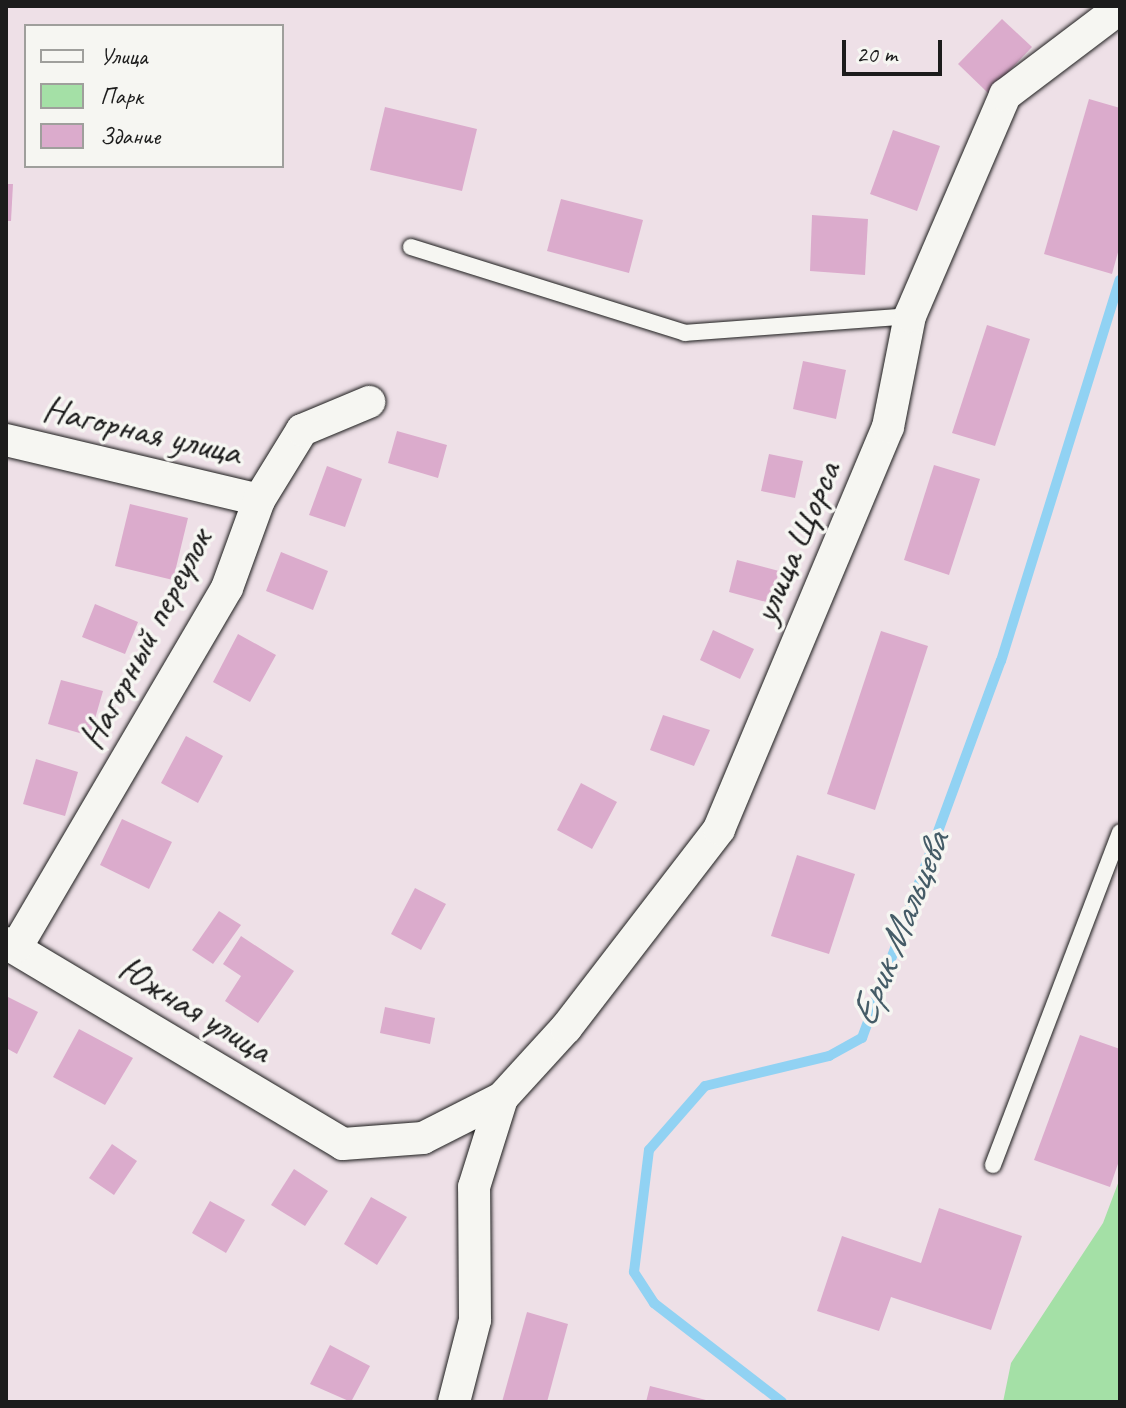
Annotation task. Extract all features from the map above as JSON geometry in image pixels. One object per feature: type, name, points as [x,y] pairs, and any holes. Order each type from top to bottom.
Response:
[{"type":"street","name":"улица Щорса","points":[[343,1144],[423,1138],[502,1098],[566,1028],[719,829],[888,427],[910,316],[1005,95],[1120,8]]},
{"type":"street","name":"Нагорный переулок","points":[[12,945],[227,588],[259,500],[302,430],[369,402]]},
{"type":"street","name":"Нагорная улица","points":[[6,440],[259,500]]},
{"type":"street","name":"Южная улица","points":[[12,945],[343,1144]]},
{"type":"street","name":"улица Щорса","points":[[454,1402],[475,1320],[474,1187],[502,1098]]},
{"type":"lane","points":[[411,247],[685,333],[910,316]]},
{"type":"lane","points":[[993,1165],[1120,832]]},
{"type":"green space","points":[[1120,1178],[1120,1402],[1003,1402],[1011,1363],[1103,1223]]},
{"type":"building","points":[[1002,19],[1032,47],[988,93],[958,64]]},
{"type":"building","points":[[1089,99],[1120,108],[1120,245],[1112,274],[1044,254]]},
{"type":"building","points":[[385,107],[477,129],[462,191],[370,170]]},
{"type":"building","points":[[893,130],[940,146],[917,211],[870,194]]},
{"type":"building","points":[[6,184],[13,184],[11,221],[6,221]]},
{"type":"building","points":[[561,199],[643,220],[629,273],[547,251]]},
{"type":"building","points":[[812,215],[868,219],[865,275],[810,271]]},
{"type":"building","points":[[987,325],[1030,339],[995,446],[952,433]]},
{"type":"building","points":[[803,361],[846,370],[836,419],[793,409]]},
{"type":"building","points":[[397,431],[447,445],[438,478],[388,463]]},
{"type":"building","points":[[769,454],[803,461],[795,498],[761,491]]},
{"type":"building","points":[[934,465],[980,479],[949,575],[904,560]]},
{"type":"building","points":[[327,466],[362,479],[345,527],[309,515]]},
{"type":"building","points":[[130,504],[188,518],[173,580],[115,566]]},
{"type":"building","points":[[281,552],[328,571],[313,610],[266,591]]},
{"type":"building","points":[[737,560],[779,571],[770,603],[729,592]]},
{"type":"building","points":[[95,604],[138,622],[125,654],[82,637]]},
{"type":"building","points":[[713,630],[754,649],[740,679],[700,660]]},
{"type":"building","points":[[881,631],[928,646],[875,810],[827,794]]},
{"type":"building","points":[[238,634],[276,655],[250,702],[213,682]]},
{"type":"building","points":[[61,680],[103,691],[90,736],[48,724]]},
{"type":"building","points":[[663,715],[710,730],[694,766],[650,750]]},
{"type":"building","points":[[186,736],[223,756],[198,803],[161,783]]},
{"type":"building","points":[[36,759],[78,772],[65,816],[23,804]]},
{"type":"building","points":[[581,783],[617,802],[592,849],[557,830]]},
{"type":"building","points":[[122,819],[172,842],[149,889],[100,865]]},
{"type":"building","points":[[797,855],[855,874],[829,954],[771,936]]},
{"type":"building","points":[[415,888],[446,904],[421,950],[391,934]]},
{"type":"building","points":[[219,911],[241,925],[213,964],[192,950]]},
{"type":"building","points":[[241,936],[294,971],[258,1023],[225,1001],[241,976],[223,964]]},
{"type":"building","points":[[6,996],[38,1012],[17,1054],[6,1048]]},
{"type":"building","points":[[385,1007],[435,1018],[430,1044],[380,1033]]},
{"type":"building","points":[[79,1029],[133,1058],[105,1105],[53,1077]]},
{"type":"building","points":[[1080,1035],[1120,1049],[1120,1158],[1110,1187],[1034,1160]]},
{"type":"building","points":[[112,1144],[137,1161],[114,1195],[89,1178]]},
{"type":"building","points":[[294,1169],[328,1191],[305,1226],[271,1205]]},
{"type":"building","points":[[371,1197],[407,1217],[377,1265],[344,1244]]},
{"type":"building","points":[[210,1201],[245,1220],[226,1253],[192,1233]]},
{"type":"building","points":[[939,1208],[1022,1236],[991,1330],[891,1297],[879,1331],[817,1311],[842,1236],[921,1263]]},
{"type":"building","points":[[527,1312],[568,1324],[547,1402],[502,1402]]},
{"type":"building","points":[[330,1345],[370,1366],[351,1402],[310,1384]]},
{"type":"building","points":[[650,1386],[710,1401],[710,1402],[646,1402]]},
{"type":"waterway","name":"Ерик Мальцева","points":[[782,1402],[654,1303],[634,1272],[649,1150],[705,1086],[829,1056],[862,1038],[1001,661],[1120,280]]}]
